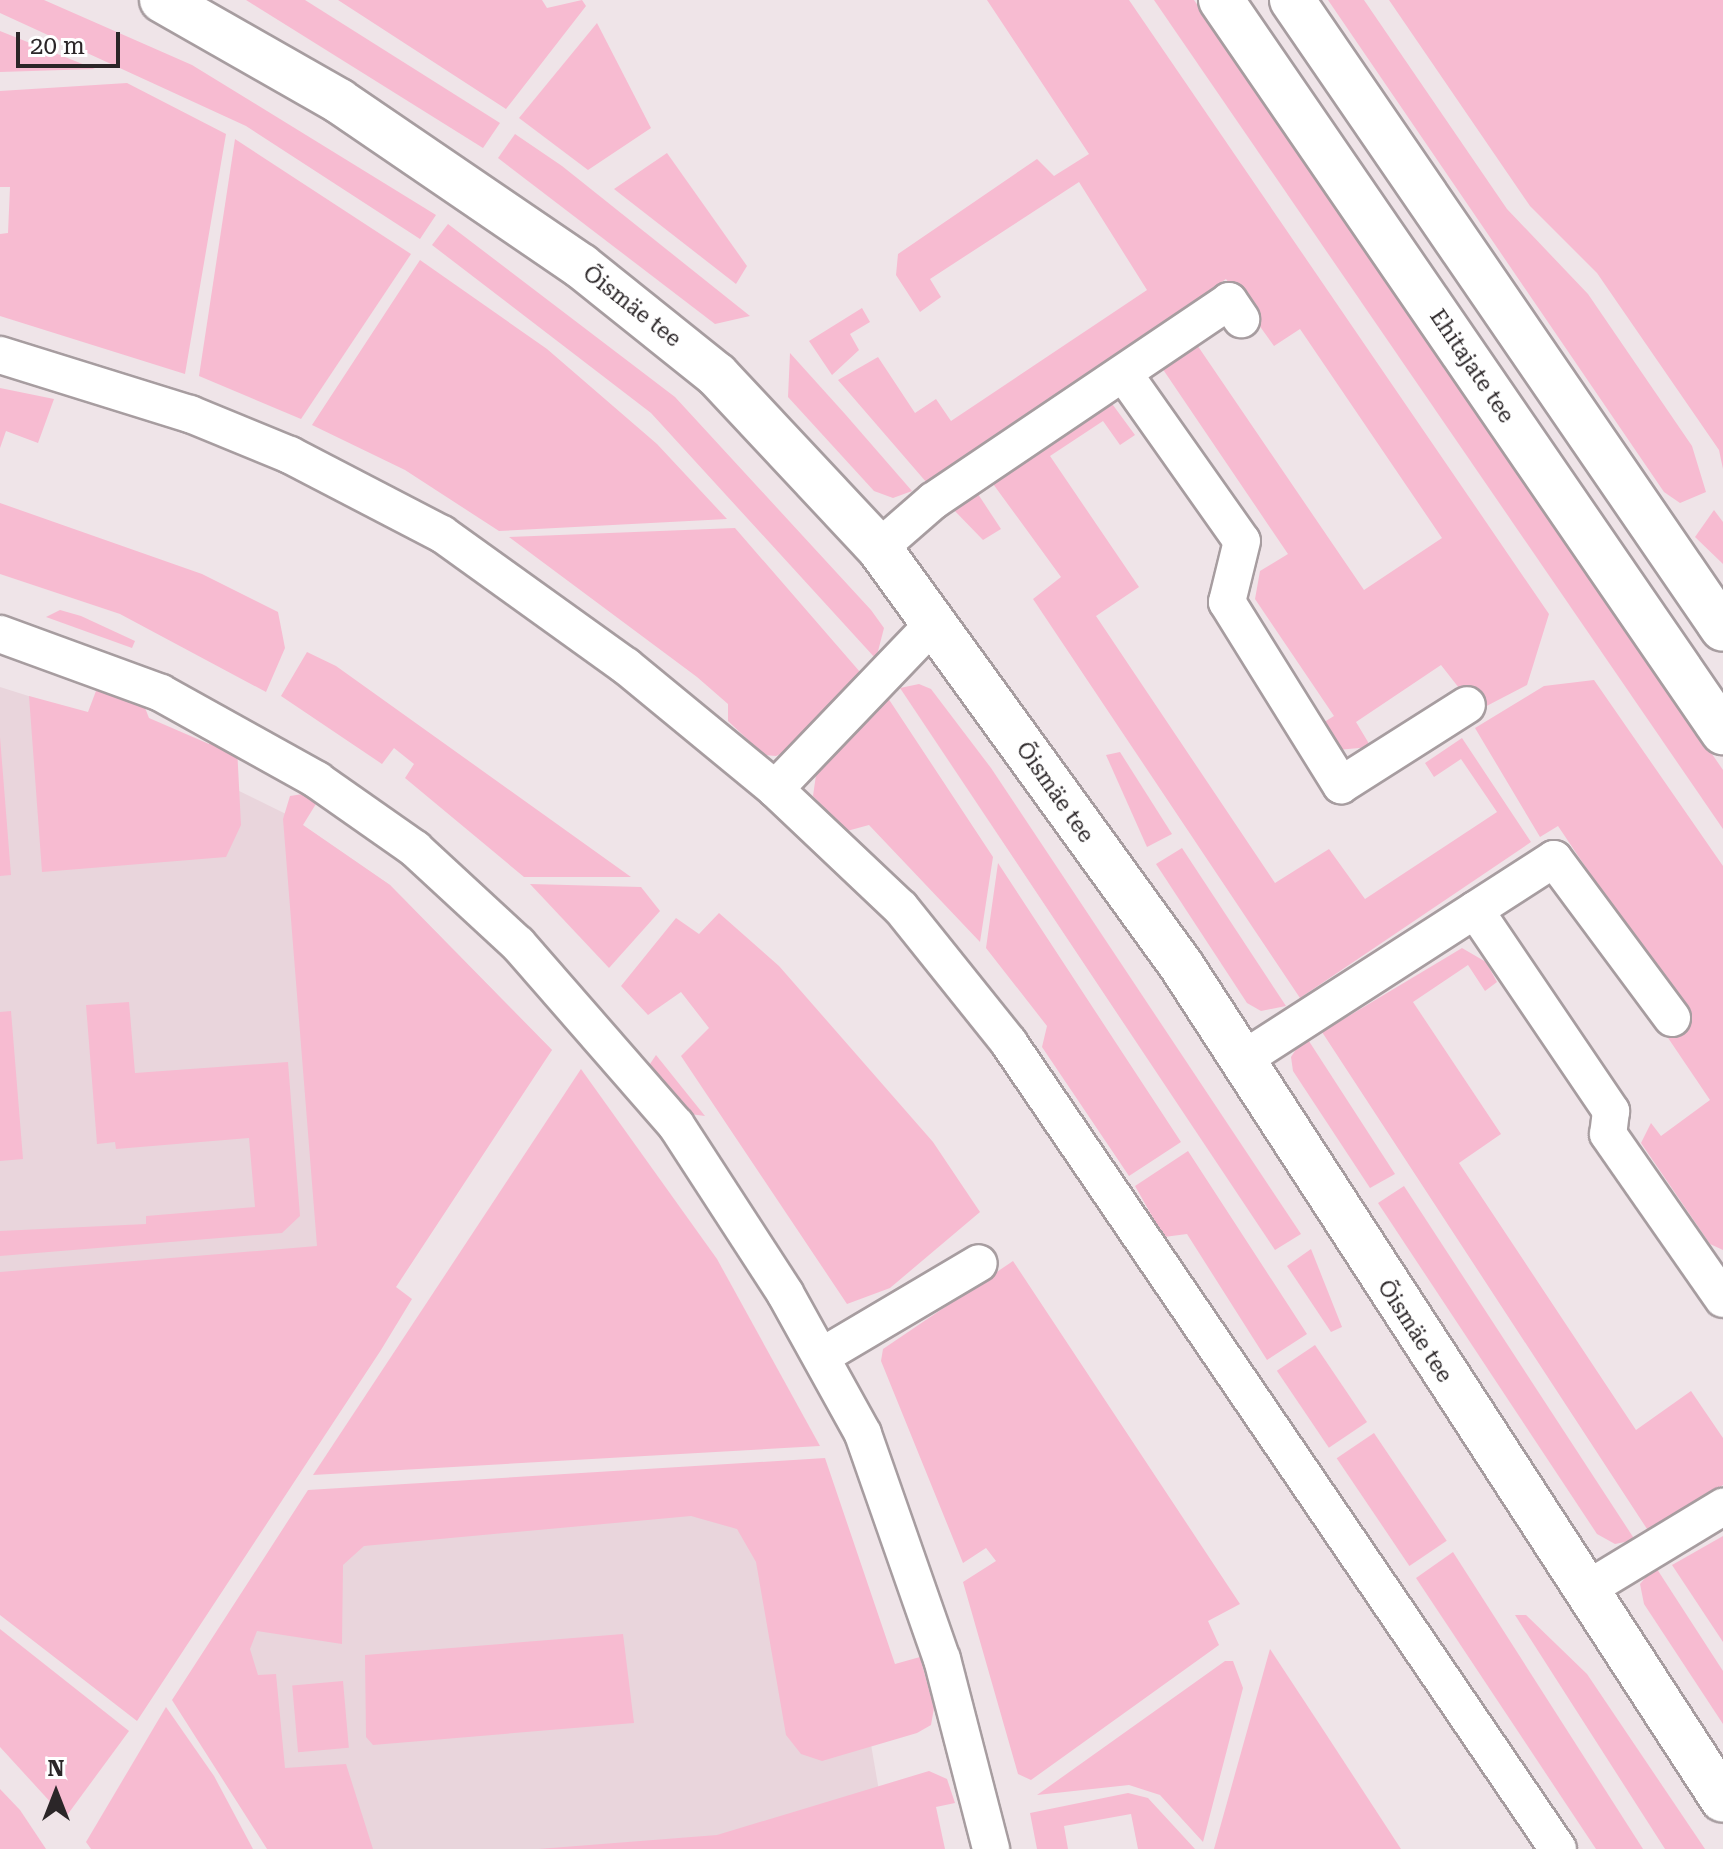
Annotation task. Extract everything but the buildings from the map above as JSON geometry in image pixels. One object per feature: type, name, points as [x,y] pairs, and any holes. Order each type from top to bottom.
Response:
[{"type":"main road","name":"Õismäe tee","points":[[162,0],[339,101],[581,266],[717,375],[879,548],[1242,1060],[1589,1588],[1723,1800]]},
{"type":"main road","name":"Ehitajate tee","points":[[1221,0],[1723,732]]},
{"type":"main road","points":[[1292,0],[1723,629]]},
{"type":"street","points":[[879,548],[933,501],[1229,301],[1241,319]]},
{"type":"street","points":[[0,355],[190,414],[290,455],[442,534],[626,666],[775,789],[901,908],[1009,1043],[1558,1849]]},
{"type":"street","points":[[1124,374],[1242,541],[1227,602],[1341,785],[1467,705]]},
{"type":"street","points":[[775,789],[932,625]]},
{"type":"street","points":[[0,634],[161,693],[292,764],[415,849],[518,944],[676,1125],[822,1356],[863,1434],[908,1552],[991,1849]]},
{"type":"street","points":[[1242,1060],[1554,859],[1672,1018]]},
{"type":"street","points":[[1475,910],[1611,1111],[1608,1134],[1718,1302],[1723,1299]]},
{"type":"street","points":[[822,1356],[979,1263]]},
{"type":"street","points":[[1589,1588],[1723,1507]]},
{"type":"shaded area","points":[[0,0],[44,0],[192,65],[436,215],[420,239],[246,126],[0,13]]},
{"type":"shaded area","points":[[246,0],[305,0],[500,123],[483,148]]},
{"type":"shaded area","points":[[338,0],[542,0],[547,8],[582,0],[586,6],[506,109]]},
{"type":"shaded area","points":[[987,0],[1129,0],[1549,614],[1527,685],[1477,711],[1441,665],[1356,722],[1371,747],[1337,750],[1316,727],[1334,716],[1255,599],[1260,571],[1288,554],[1160,365],[1193,339],[1364,590],[1442,538],[1300,329],[1274,346],[1226,279],[927,483],[838,380],[878,357],[915,413],[936,399],[951,421],[1147,290],[1079,182],[930,279],[941,297],[920,312],[896,275],[898,254],[1037,159],[1054,176],[1089,154]]},
{"type":"shaded area","points":[[1154,0],[1194,0],[1723,770],[1723,829]]},
{"type":"shaded area","points":[[1328,0],[1364,0],[1507,209],[1588,294],[1692,446],[1706,492],[1680,503],[1664,492]]},
{"type":"shaded area","points":[[1389,0],[1723,0],[1723,469],[1719,450],[1597,273],[1530,206]]},
{"type":"shaded area","points":[[597,23],[651,128],[588,170],[519,118]]},
{"type":"shaded area","points":[[0,31],[95,69],[0,72]]},
{"type":"shaded area","points":[[127,83],[226,134],[185,374],[0,316],[0,234],[8,233],[10,187],[0,187],[0,91]]},
{"type":"shaded area","points":[[515,134],[562,166],[750,316],[715,324],[498,158]]},
{"type":"shaded area","points":[[235,139],[411,254],[301,419],[199,376]]},
{"type":"shaded area","points":[[667,153],[747,266],[736,284],[614,189]]},
{"type":"shaded area","points":[[448,224],[675,397],[871,610],[884,628],[876,659],[651,413],[432,245]]},
{"type":"shaded area","points":[[420,260],[547,349],[657,444],[727,519],[499,531],[405,470],[312,425]]},
{"type":"shaded area","points":[[862,308],[870,322],[850,334],[859,350],[832,375],[809,341]]},
{"type":"shaded area","points":[[790,353],[912,491],[893,498],[874,491],[788,397]]},
{"type":"shaded area","points":[[0,388],[54,399],[38,443],[6,431],[0,448]]},
{"type":"shaded area","points":[[1110,401],[1135,435],[1120,445],[1103,421],[1050,456],[1139,587],[1096,616],[1275,883],[1329,849],[1365,899],[1497,812],[1461,759],[1434,777],[1425,763],[1462,738],[1531,842],[1300,998],[1033,599],[1061,577],[988,477]]},
{"type":"shaded area","points":[[974,488],[1001,529],[983,540],[950,506]]},
{"type":"shaded area","points":[[0,503],[202,574],[278,612],[285,648],[266,692],[120,614],[0,574]]},
{"type":"shaded area","points":[[1714,510],[1723,522],[1723,564],[1695,537]]},
{"type":"shaded area","points":[[735,528],[860,672],[790,750],[776,756],[764,755],[728,721],[728,704],[697,677],[509,537]]},
{"type":"shaded area","points":[[60,610],[81,616],[135,641],[132,648],[46,617]]},
{"type":"shaded area","points":[[307,652],[336,666],[631,877],[524,877],[405,778],[414,764],[394,748],[382,764],[281,696]]},
{"type":"shaded area","points":[[1594,680],[1723,866],[1723,1250],[1710,1244],[1641,1143],[1651,1123],[1661,1136],[1710,1100],[1662,1029],[1684,1013],[1558,826],[1540,837],[1475,728],[1544,686]]},
{"type":"shaded area","points":[[99,683],[142,700],[149,718],[209,744],[216,735],[237,747],[241,825],[226,857],[42,872],[29,696],[88,712]]},
{"type":"shaded area","points":[[919,684],[931,689],[991,768],[1301,1234],[1275,1250],[900,688]]},
{"type":"shaded area","points":[[0,687],[76,711],[288,815],[390,885],[552,1050],[0,1531]]},
{"type":"shaded area","points":[[888,698],[993,857],[980,942],[869,825],[847,831],[813,796],[816,775]]},
{"type":"shaded area","points":[[0,737],[11,875],[0,876]]},
{"type":"shaded area","points":[[1120,752],[1172,834],[1147,847],[1106,755]]},
{"type":"shaded area","points":[[309,793],[319,799],[303,825],[390,885],[552,1050],[396,1287],[412,1299],[381,1350],[137,1721],[0,1615],[0,1272],[317,1246],[283,819],[290,796]]},
{"type":"shaded area","points":[[1182,848],[1286,1006],[1261,1011],[1247,1003],[1156,864]]},
{"type":"shaded area","points":[[998,863],[1181,1142],[1129,1176],[1042,1047],[1047,1026],[986,948]]},
{"type":"shaded area","points":[[530,884],[641,887],[660,911],[609,968]]},
{"type":"shaded area","points":[[719,913],[779,966],[933,1142],[980,1212],[890,1288],[847,1304],[681,1056],[709,1028],[681,992],[648,1015],[621,986],[676,918],[699,934]]},
{"type":"shaded area","points":[[1462,948],[1486,962],[1497,982],[1485,991],[1468,965],[1413,1002],[1501,1134],[1459,1163],[1636,1430],[1691,1391],[1723,1438],[1723,1485],[1649,1532],[1322,1032]]},
{"type":"shaded area","points":[[129,1002],[135,1073],[288,1062],[300,1216],[282,1233],[0,1256],[0,1231],[146,1224],[146,1216],[255,1207],[249,1138],[116,1149],[115,1142],[97,1144],[86,1005]]},
{"type":"shaded area","points":[[11,1011],[23,1159],[0,1161],[0,1012]]},
{"type":"shaded area","points":[[1305,1035],[1395,1174],[1370,1188],[1293,1071],[1291,1057]]},
{"type":"shaded area","points":[[656,1055],[705,1116],[682,1113],[648,1067]]},
{"type":"shaded area","points":[[581,1069],[717,1259],[820,1446],[313,1475]]},
{"type":"shaded area","points":[[1188,1151],[1307,1334],[1267,1360],[1187,1234],[1164,1237],[1135,1186]]},
{"type":"shaded area","points":[[1404,1186],[1635,1540],[1615,1544],[1597,1534],[1378,1203]]},
{"type":"shaded area","points":[[1311,1249],[1342,1327],[1331,1332],[1287,1266]]},
{"type":"shaded area","points":[[1013,1261],[1240,1604],[1208,1621],[1219,1645],[1031,1780],[1018,1774],[963,1582],[996,1561],[986,1548],[963,1563],[881,1361],[883,1349]]},
{"type":"shaded area","points":[[1315,1345],[1367,1422],[1329,1448],[1277,1371]]},
{"type":"shaded area","points":[[1374,1433],[1447,1541],[1409,1566],[1337,1458]]},
{"type":"shaded area","points":[[825,1458],[895,1664],[920,1657],[934,1708],[931,1725],[917,1733],[822,1761],[801,1754],[786,1735],[756,1562],[737,1529],[691,1516],[364,1546],[343,1565],[342,1644],[257,1631],[250,1649],[258,1675],[276,1674],[285,1768],[346,1764],[373,1849],[267,1849],[172,1700],[308,1490]]},
{"type":"shaded area","points":[[784,1473],[863,1698],[889,1849],[289,1849],[203,1685],[319,1500]]},
{"type":"shaded area","points":[[1723,1536],[1723,1642],[1672,1565]]},
{"type":"shaded area","points":[[1453,1552],[1643,1849],[1596,1849],[1416,1578]]},
{"type":"shaded area","points":[[1655,1566],[1723,1671],[1723,1724],[1644,1604],[1640,1584]]},
{"type":"shaded area","points":[[1515,1615],[1526,1615],[1587,1674],[1705,1849],[1665,1849]]},
{"type":"shaded area","points":[[0,1629],[129,1731],[65,1818],[0,1747]]},
{"type":"shaded area","points":[[623,1634],[634,1723],[373,1745],[366,1737],[365,1655]]},
{"type":"shaded area","points":[[1270,1649],[1322,1728],[1401,1849],[1214,1849]]},
{"type":"shaded area","points":[[1225,1661],[1233,1661],[1243,1688],[1203,1842],[1160,1795],[1129,1785],[1037,1795]]},
{"type":"shaded area","points":[[343,1681],[349,1748],[298,1752],[292,1685]]},
{"type":"shaded area","points":[[166,1707],[214,1776],[253,1849],[91,1849],[86,1842]]},
{"type":"shaded area","points":[[929,1771],[947,1779],[955,1803],[936,1807],[945,1849],[538,1849],[717,1835]]},
{"type":"shaded area","points":[[0,1789],[20,1810],[46,1849],[0,1849]]},
{"type":"shaded area","points":[[1128,1793],[1148,1798],[1195,1849],[1138,1849],[1131,1814],[1064,1826],[1068,1849],[1037,1849],[1030,1813]]}]
